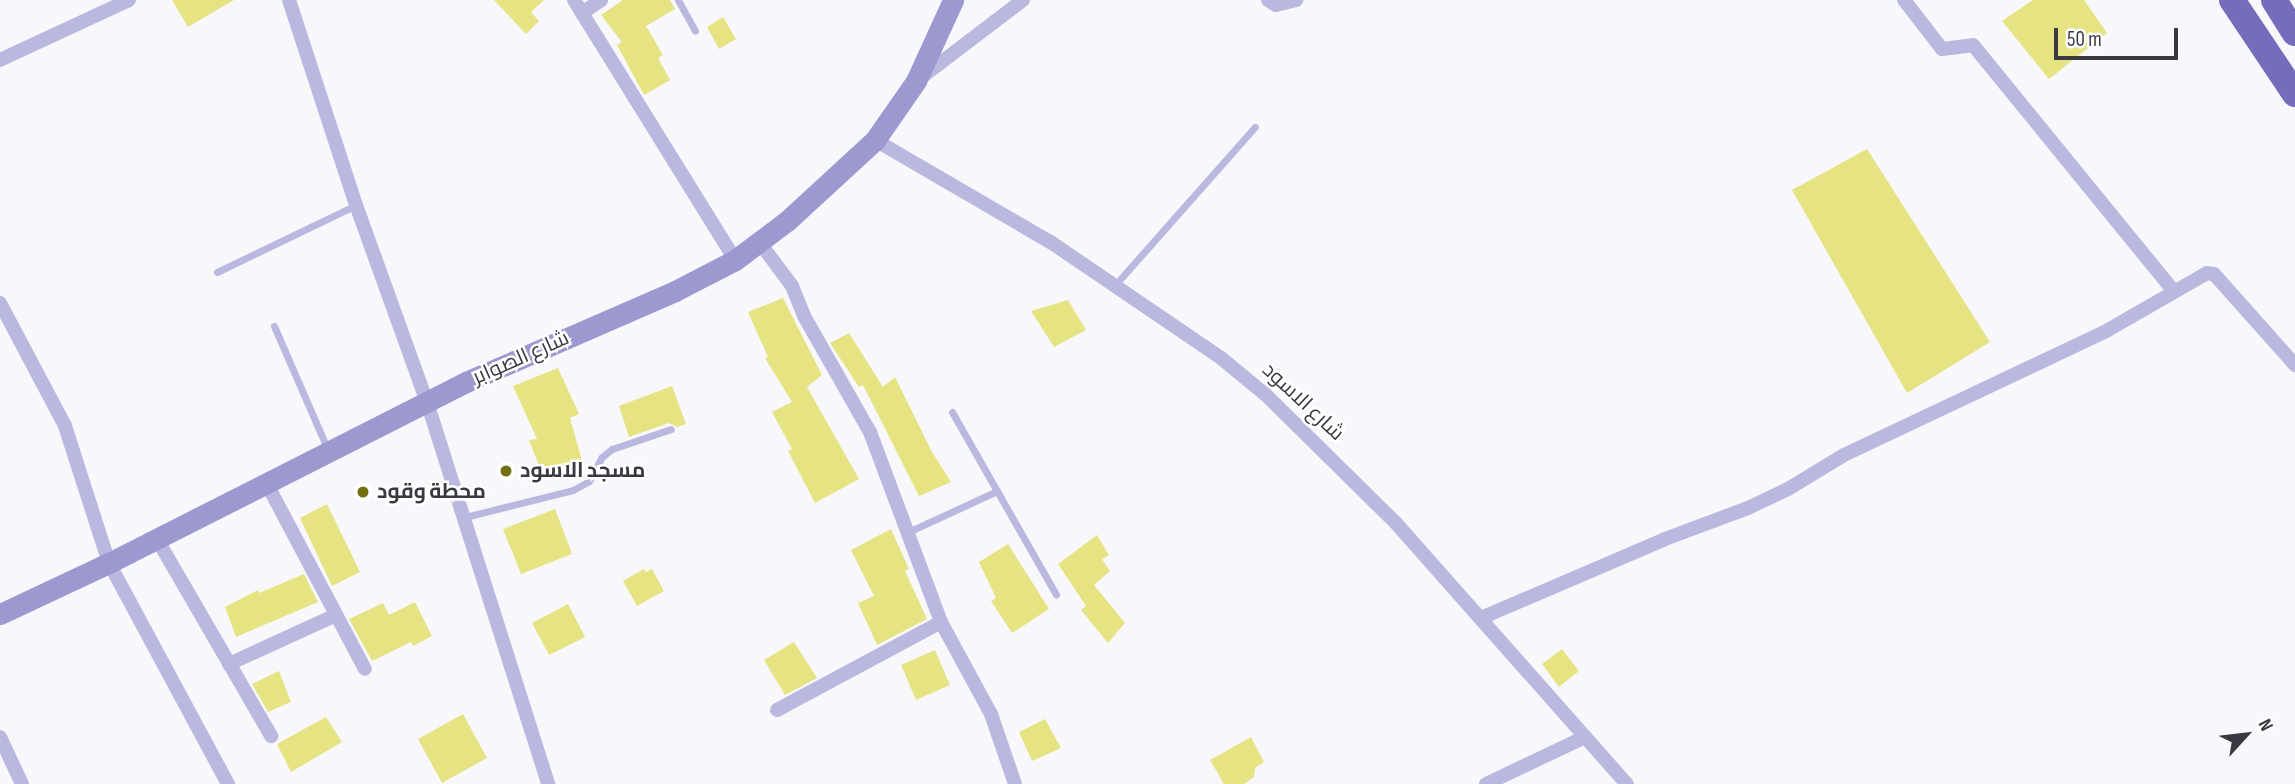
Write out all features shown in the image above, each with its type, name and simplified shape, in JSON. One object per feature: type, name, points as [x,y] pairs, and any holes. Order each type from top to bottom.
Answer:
[{"type":"highway","points":[[2232,0],[2295,93]]},
{"type":"highway","points":[[2274,0],[2295,33]]},
{"type":"street","points":[[0,60],[129,0]]},
{"type":"street","points":[[289,0],[356,205],[465,517],[548,784]]},
{"type":"street","points":[[601,0],[578,6],[735,260]]},
{"type":"street","name":"شارع الصوابر","points":[[0,614],[109,563],[427,402],[675,291],[735,260],[760,243],[875,140],[916,81],[953,0]]},
{"type":"street","points":[[916,81],[1023,0]]},
{"type":"street","points":[[1268,0],[1276,5],[1296,0]]},
{"type":"street","points":[[1904,0],[1944,50],[1973,45],[2173,290]]},
{"type":"street","name":"شارع الاسود","points":[[875,140],[1052,243],[1221,358],[1266,395],[1395,522],[1628,784]]},
{"type":"street","points":[[760,243],[792,286],[804,316],[870,432],[941,622],[990,714],[1015,784]]},
{"type":"street","points":[[1481,618],[1788,489],[1844,455],[2108,330],[2198,276],[2214,274],[2295,365]]},
{"type":"street","points":[[0,303],[65,426],[109,563],[228,784]]},
{"type":"street","points":[[267,484],[365,669]]},
{"type":"street","points":[[157,539],[271,736]]},
{"type":"street","points":[[229,664],[336,615]]},
{"type":"street","points":[[777,710],[941,622]]},
{"type":"street","points":[[0,737],[22,784]]},
{"type":"street","points":[[1486,784],[1585,737]]},
{"type":"lane","points":[[678,0],[695,31]]},
{"type":"lane","points":[[1115,285],[1255,127]]},
{"type":"lane","points":[[217,272],[356,205]]},
{"type":"lane","points":[[274,326],[329,452]]},
{"type":"lane","points":[[952,412],[1056,594]]},
{"type":"lane","points":[[465,517],[573,490],[589,481],[602,457],[612,449],[671,429]]},
{"type":"lane","points":[[908,532],[997,491]]},
{"type":"building","points":[[172,0],[234,0],[188,27]]},
{"type":"building","points":[[494,0],[544,0],[531,12],[539,21],[526,34]]},
{"type":"building","points":[[623,0],[670,0],[675,9],[646,26],[663,55],[658,58],[670,80],[644,95],[617,45],[622,42],[601,15]]},
{"type":"building","points":[[2033,0],[2084,0],[2107,33],[2049,79],[2002,21]]},
{"type":"building","points":[[723,17],[736,39],[719,49],[707,27]]},
{"type":"building","points":[[1867,149],[1990,342],[1907,393],[1792,190]]},
{"type":"building","points":[[783,298],[822,375],[807,387],[859,479],[815,503],[788,451],[792,449],[772,412],[792,402],[765,358],[768,357],[748,312]]},
{"type":"building","points":[[1068,300],[1086,330],[1054,347],[1031,311]]},
{"type":"building","points":[[849,333],[883,387],[895,377],[932,452],[951,482],[919,496],[863,385],[859,387],[830,343]]},
{"type":"building","points":[[558,368],[579,414],[570,418],[582,461],[541,471],[529,440],[537,439],[513,386]]},
{"type":"building","points":[[672,386],[686,424],[677,427],[669,423],[629,437],[619,406]]},
{"type":"building","points":[[327,504],[360,572],[332,586],[300,518]]},
{"type":"building","points":[[555,509],[572,554],[521,574],[503,529]]},
{"type":"building","points":[[891,529],[909,569],[905,571],[927,619],[877,645],[858,603],[874,596],[851,550]]},
{"type":"building","points":[[1097,535],[1109,555],[1102,559],[1110,571],[1094,585],[1125,623],[1108,643],[1081,610],[1086,606],[1058,564]]},
{"type":"building","points":[[1008,544],[1049,609],[1012,633],[991,601],[996,598],[979,562]]},
{"type":"building","points":[[644,569],[646,572],[652,569],[664,591],[637,606],[623,581]]},
{"type":"building","points":[[304,574],[318,602],[236,637],[225,607],[258,590],[259,593]]},
{"type":"building","points":[[415,602],[432,636],[413,646],[411,642],[372,661],[349,619],[383,603],[389,615]]},
{"type":"building","points":[[568,604],[585,637],[549,655],[532,623]]},
{"type":"building","points":[[794,642],[817,678],[785,695],[764,660]]},
{"type":"building","points":[[1562,649],[1579,671],[1559,687],[1542,664]]},
{"type":"building","points":[[935,650],[950,685],[916,700],[901,665]]},
{"type":"building","points":[[279,671],[291,702],[268,712],[252,684]]},
{"type":"building","points":[[463,714],[487,758],[442,783],[418,739]]},
{"type":"building","points":[[326,717],[342,742],[291,772],[277,744]]},
{"type":"building","points":[[1045,719],[1061,748],[1032,761],[1019,732]]},
{"type":"building","points":[[1251,737],[1264,762],[1255,768],[1254,777],[1244,784],[1224,784],[1210,760]]},
{"type":"place","name":"مسجد الاسود","points":[[506,471]]},
{"type":"place","name":"محطة وقود","points":[[363,492]]}]
